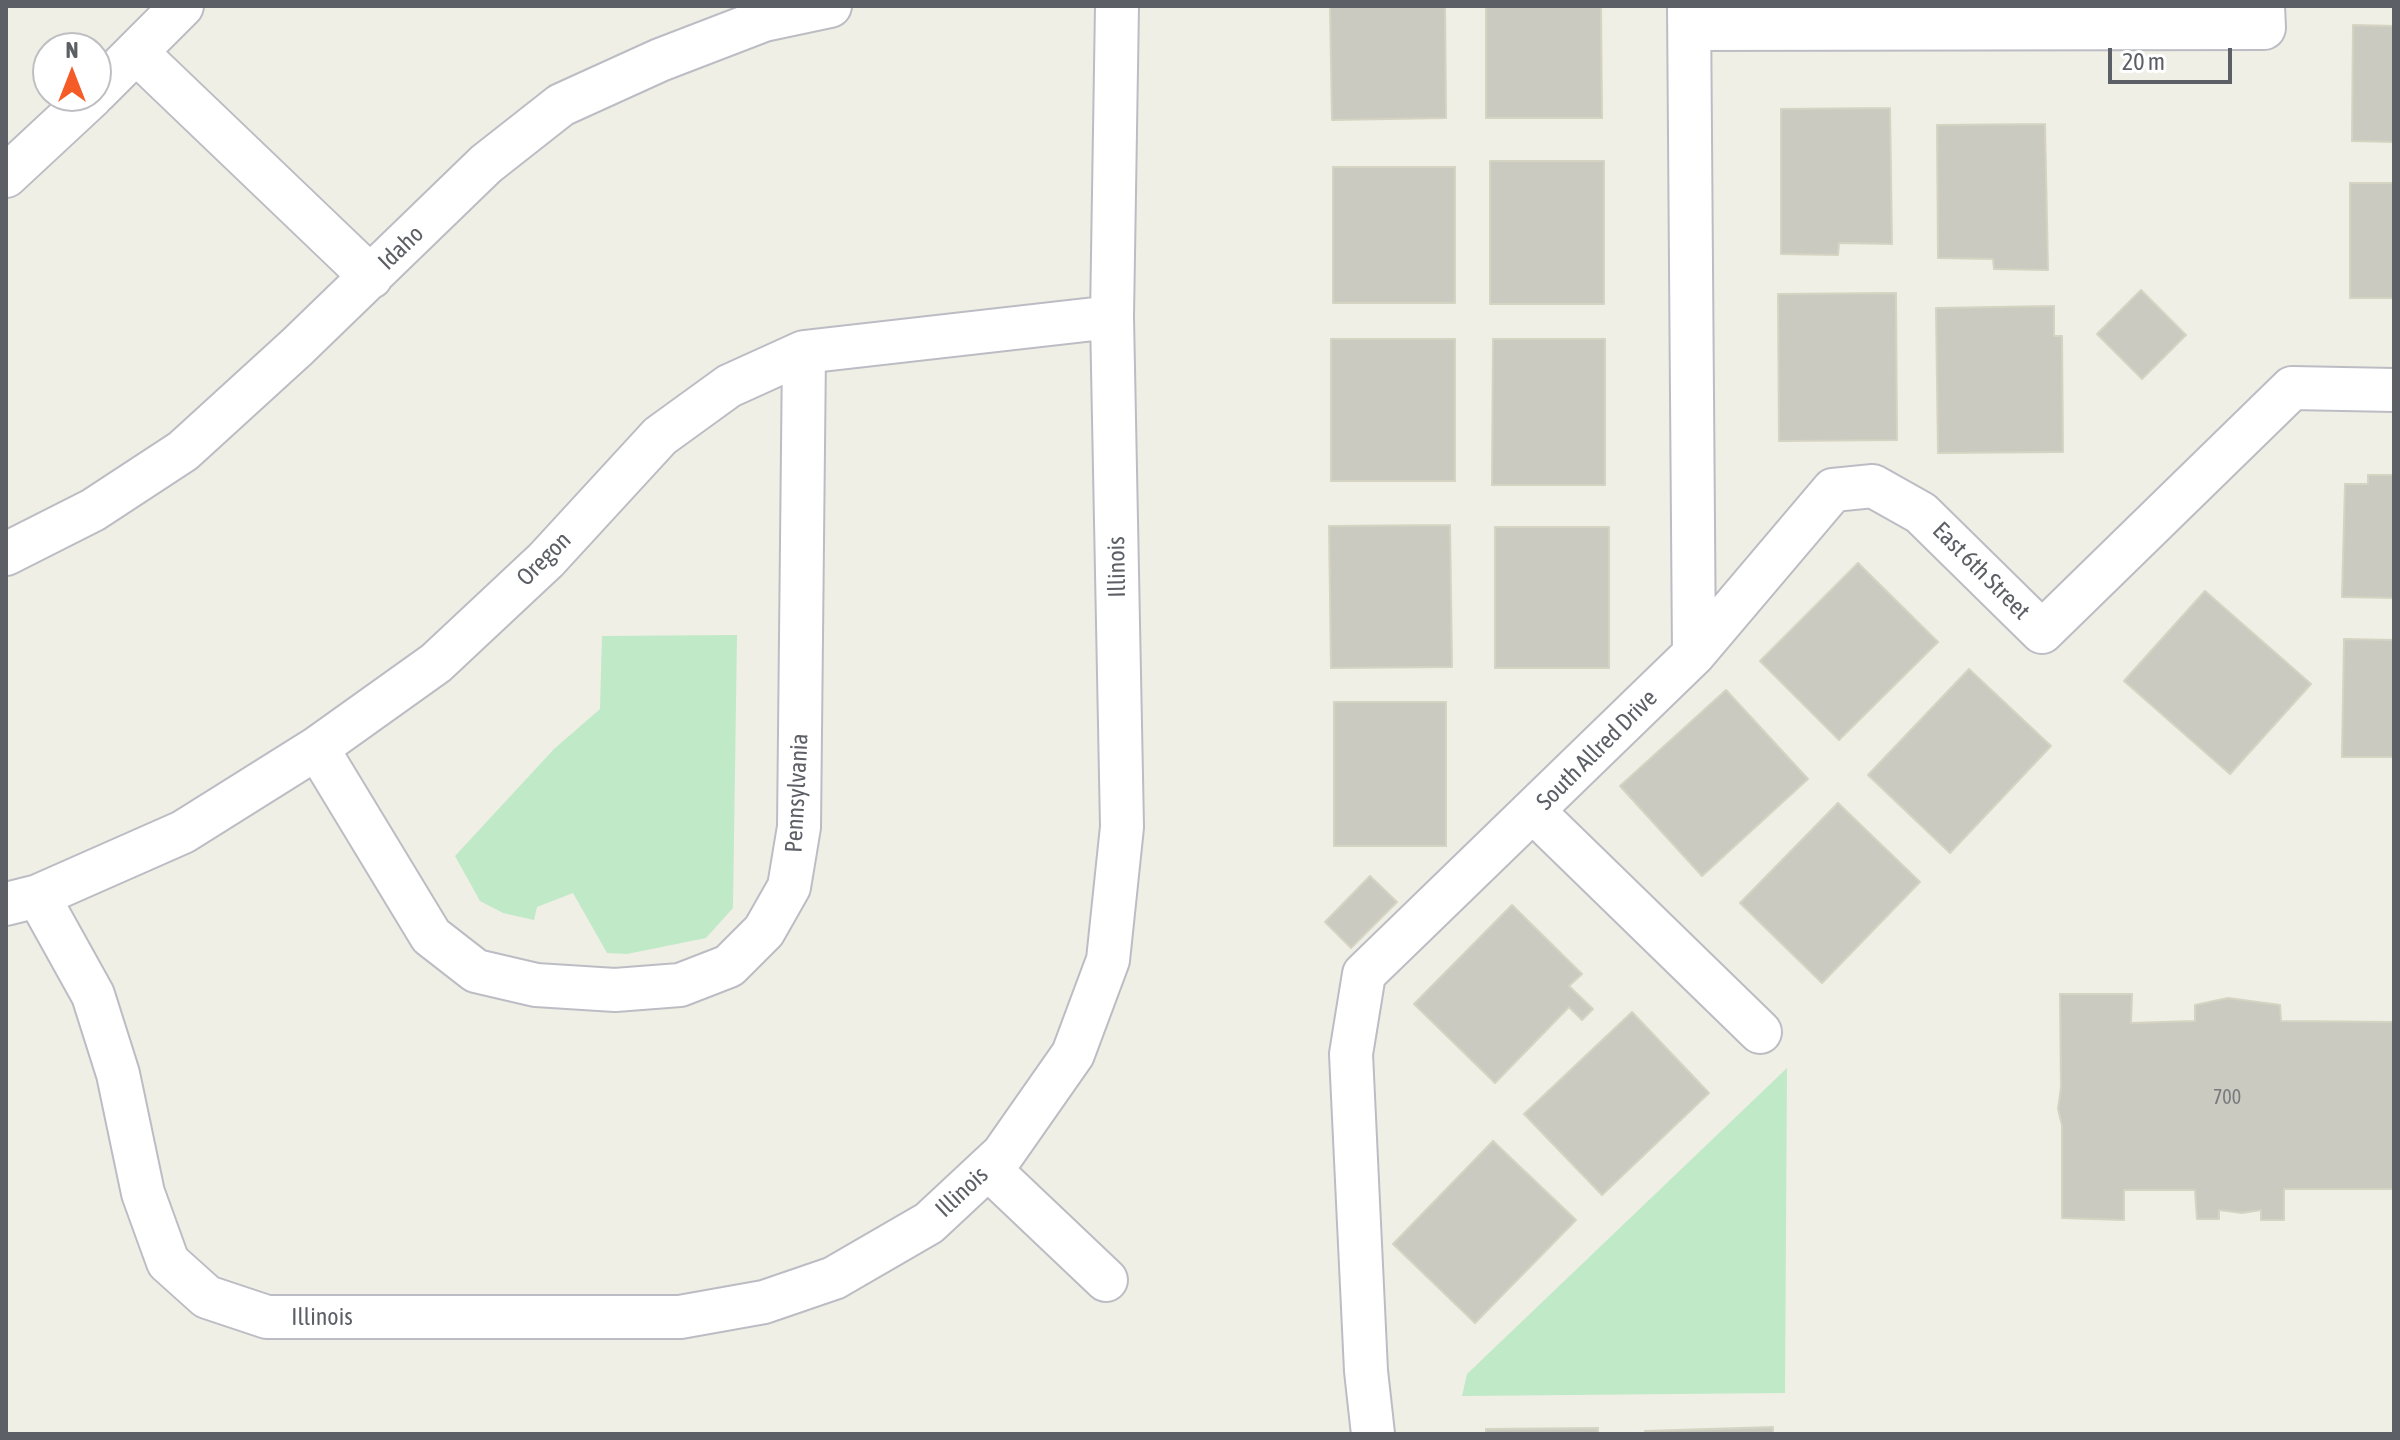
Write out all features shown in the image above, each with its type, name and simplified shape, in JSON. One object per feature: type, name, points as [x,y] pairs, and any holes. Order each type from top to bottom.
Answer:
[{"type":"street","points":[[112,76],[182,6]]},
{"type":"street","name":"Idaho","points":[[6,554],[93,510],[183,451],[371,277],[486,164],[561,105],[660,60],[764,20],[830,6]]},
{"type":"street","name":"Illinois","points":[[22,900],[93,995],[118,1074],[143,1193],[168,1262],[207,1297],[267,1317],[680,1317],[764,1302],[834,1278],[929,1223],[1003,1154],[1073,1054],[1108,960],[1122,827],[1112,317],[1117,6]]},
{"type":"street","points":[[1694,654],[1689,18],[2264,28],[2263,6]]},
{"type":"street","points":[[136,52],[371,277]]},
{"type":"street","points":[[6,176],[75,112]]},
{"type":"street","name":"Oregon","points":[[22,900],[183,832],[317,748],[436,663],[546,560],[660,436],[729,386],[804,352],[1112,317]]},
{"type":"street","name":"Pennsylvania","points":[[317,748],[431,936],[476,971],[536,985],[615,990],[680,985],[729,966],[764,931],[789,887],[799,827],[804,352]]},
{"type":"street","name":"East 6th Street","points":[[1694,654],[1833,490],[1873,486],[1921,513],[2042,632],[2292,388],[2394,390]]},
{"type":"street","name":"South Allred Drive","points":[[1373,1434],[1366,1371],[1351,1054],[1364,974],[1694,654]]},
{"type":"street","points":[[1534,812],[1760,1032]]},
{"type":"street","points":[[988,1168],[1106,1280]]},
{"type":"green space","points":[[737,635],[733,908],[706,938],[627,954],[607,953],[573,893],[537,907],[534,920],[503,913],[480,901],[455,856],[554,749],[600,709],[602,636]]},
{"type":"green space","points":[[1787,1068],[1785,1393],[1462,1396],[1467,1374]]},
{"type":"building","points":[[1330,6],[1445,6],[1446,118],[1332,120]]},
{"type":"building","points":[[1486,6],[1601,6],[1602,118],[1486,118]]},
{"type":"building","points":[[2353,25],[2394,26],[2394,142],[2352,141]]},
{"type":"building","points":[[1890,108],[1892,244],[1839,243],[1838,255],[1781,254],[1781,109]]},
{"type":"building","points":[[2045,124],[2048,270],[1994,269],[1993,259],[1938,258],[1937,125]]},
{"type":"building","points":[[1490,161],[1604,161],[1604,304],[1490,304]]},
{"type":"building","points":[[1333,167],[1455,167],[1455,303],[1333,303]]},
{"type":"building","points":[[2350,183],[2394,183],[2394,298],[2350,298]]},
{"type":"building","points":[[2141,290],[2186,335],[2142,379],[2097,334]]},
{"type":"building","points":[[1896,293],[1897,440],[1779,441],[1778,294]]},
{"type":"building","points":[[2054,306],[2054,336],[2062,336],[2063,452],[1938,453],[1936,308]]},
{"type":"building","points":[[1331,339],[1455,339],[1455,481],[1331,481]]},
{"type":"building","points":[[1493,339],[1605,339],[1605,485],[1492,485]]},
{"type":"building","points":[[2368,475],[2394,475],[2394,598],[2342,597],[2345,484],[2368,484]]},
{"type":"building","points":[[1450,525],[1452,667],[1331,668],[1329,526]]},
{"type":"building","points":[[1495,527],[1609,527],[1609,668],[1495,668]]},
{"type":"building","points":[[1858,563],[1938,642],[1839,740],[1760,661]]},
{"type":"building","points":[[2205,591],[2311,684],[2230,774],[2124,681]]},
{"type":"building","points":[[2344,639],[2394,640],[2394,757],[2342,757]]},
{"type":"building","points":[[1969,669],[2051,746],[1950,853],[1868,775]]},
{"type":"building","points":[[1726,690],[1808,779],[1702,876],[1620,786]]},
{"type":"building","points":[[1334,702],[1446,702],[1446,846],[1334,846]]},
{"type":"building","points":[[1838,803],[1920,882],[1822,983],[1740,903]]},
{"type":"building","points":[[1370,876],[1397,902],[1351,948],[1325,922]]},
{"type":"building","points":[[1512,905],[1582,974],[1569,986],[1593,1009],[1582,1020],[1569,1007],[1495,1083],[1414,1004]]},
{"type":"building","points":[[2060,994],[2132,994],[2131,1023],[2195,1021],[2195,1005],[2228,998],[2280,1005],[2281,1021],[2394,1022],[2394,1189],[2284,1189],[2284,1220],[2261,1220],[2261,1210],[2242,1213],[2219,1210],[2219,1219],[2197,1219],[2195,1190],[2124,1190],[2124,1220],[2062,1218],[2062,1125],[2058,1109],[2061,1087]]},
{"type":"building","points":[[1632,1012],[1709,1093],[1602,1195],[1524,1114]]},
{"type":"building","points":[[1493,1141],[1576,1220],[1475,1323],[1393,1244]]},
{"type":"building","points":[[1773,1427],[1773,1434],[1645,1434],[1645,1431]]},
{"type":"building","points":[[1598,1428],[1598,1434],[1486,1434],[1486,1429]]}]
